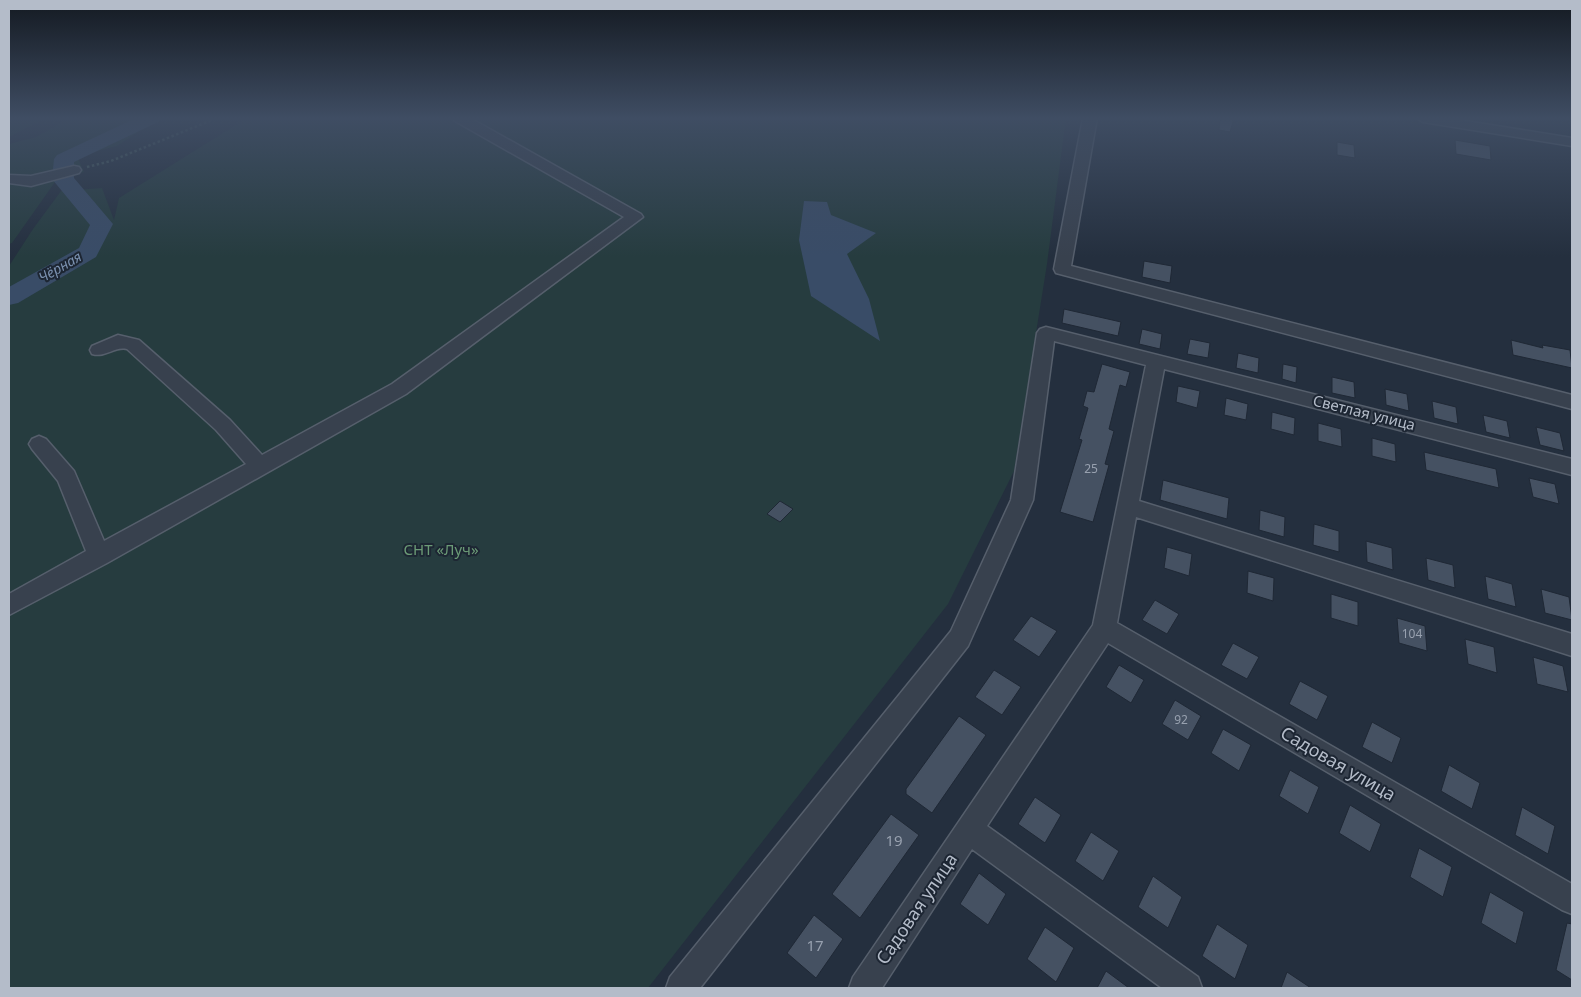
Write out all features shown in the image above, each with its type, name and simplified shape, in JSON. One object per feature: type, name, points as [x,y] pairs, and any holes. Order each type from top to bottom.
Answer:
[{"type":"street","points":[[9,605],[399,389],[635,217],[542,165]]},
{"type":"street","points":[[1081,165],[1062,268],[1572,402]]},
{"type":"street","points":[[9,179],[31,180],[47,178],[74,170]]},
{"type":"street","name":"Светлая улица","points":[[682,988],[960,638],[1022,500],[1046,333],[1572,467]]},
{"type":"street","points":[[99,350],[118,341],[133,344],[224,424],[261,467]]},
{"type":"street","name":"Садовая улица","points":[[864,988],[1104,628],[1156,360]]},
{"type":"street","points":[[39,444],[67,476],[99,556]]},
{"type":"street","points":[[1128,506],[1572,645]]},
{"type":"street","name":"Садовая улица","points":[[1104,628],[1572,900]]},
{"type":"street","points":[[969,830],[1187,988]]},
{"type":"path","points":[[74,170],[97,165]]},
{"type":"green space","points":[[9,165],[81,165],[84,172],[55,182],[12,243],[9,244]]},
{"type":"green space","name":"СНТ «Луч»","points":[[173,165],[1060,165],[1047,264],[1014,471],[948,604],[648,988],[9,988],[9,266],[61,191],[102,188],[114,220],[119,198]]},
{"type":"water","points":[[804,201],[827,202],[831,215],[876,233],[847,254],[869,299],[880,341],[811,296],[799,240]]},
{"type":"building","points":[[1144,261],[1172,266],[1170,283],[1142,277]]},
{"type":"building","points":[[1064,309],[1121,322],[1118,336],[1062,323]]},
{"type":"building","points":[[1142,329],[1162,334],[1160,349],[1139,344]]},
{"type":"building","points":[[1190,339],[1210,343],[1208,358],[1187,354]]},
{"type":"building","points":[[1511,340],[1543,348],[1542,345],[1570,350],[1572,368],[1513,355]]},
{"type":"building","points":[[1238,353],[1259,358],[1258,373],[1236,368]]},
{"type":"building","points":[[1102,364],[1130,372],[1126,387],[1120,385],[1109,429],[1114,431],[1105,464],[1109,465],[1093,522],[1060,512],[1082,440],[1079,439],[1088,408],[1083,406],[1087,391],[1094,392]]},
{"type":"building","points":[[1283,364],[1297,367],[1296,383],[1282,379]]},
{"type":"building","points":[[1332,377],[1354,382],[1355,398],[1332,393]]},
{"type":"building","points":[[1178,386],[1200,391],[1197,408],[1176,402]]},
{"type":"building","points":[[1385,389],[1407,394],[1409,411],[1386,405]]},
{"type":"building","points":[[1226,398],[1248,404],[1246,420],[1224,415]]},
{"type":"building","points":[[1432,401],[1456,407],[1458,424],[1434,418]]},
{"type":"building","points":[[1272,412],[1295,418],[1294,435],[1271,429]]},
{"type":"building","points":[[1483,415],[1507,421],[1510,438],[1486,432]]},
{"type":"building","points":[[1318,423],[1341,429],[1342,447],[1318,441]]},
{"type":"building","points":[[1536,427],[1560,433],[1564,451],[1540,445]]},
{"type":"building","points":[[1372,438],[1395,444],[1396,462],[1372,456]]},
{"type":"building","points":[[1424,452],[1496,469],[1499,488],[1426,470]]},
{"type":"building","points":[[1529,478],[1555,484],[1559,504],[1533,497]]},
{"type":"building","points":[[1163,480],[1229,498],[1227,519],[1160,500]]},
{"type":"building","points":[[780,501],[793,509],[780,522],[767,514]]},
{"type":"building","points":[[1260,510],[1285,517],[1284,537],[1259,530]]},
{"type":"building","points":[[1314,524],[1339,531],[1339,552],[1313,545]]},
{"type":"building","points":[[1366,541],[1392,548],[1393,570],[1367,562]]},
{"type":"building","points":[[1167,547],[1192,554],[1189,576],[1164,568]]},
{"type":"building","points":[[1426,558],[1453,565],[1455,588],[1428,580]]},
{"type":"building","points":[[1248,571],[1274,578],[1273,601],[1247,593]]},
{"type":"building","points":[[1485,576],[1512,584],[1516,607],[1488,599]]},
{"type":"building","points":[[1541,589],[1569,597],[1572,620],[1545,613]]},
{"type":"building","points":[[1331,594],[1358,602],[1358,626],[1331,618]]},
{"type":"building","points":[[1155,600],[1179,614],[1167,634],[1142,620]]},
{"type":"building","points":[[1031,616],[1057,631],[1039,657],[1013,640]]},
{"type":"building","points":[[1397,618],[1425,626],[1427,651],[1399,643]]},
{"type":"building","points":[[1465,639],[1494,647],[1497,673],[1468,664]]},
{"type":"building","points":[[1233,643],[1259,657],[1247,679],[1221,665]]},
{"type":"building","points":[[1533,657],[1563,666],[1568,692],[1537,684]]},
{"type":"building","points":[[1119,665],[1144,680],[1131,703],[1106,687]]},
{"type":"building","points":[[994,670],[1021,687],[1002,715],[975,697]]},
{"type":"building","points":[[1300,681],[1328,696],[1317,720],[1289,704]]},
{"type":"building","points":[[1175,700],[1201,716],[1188,740],[1162,724]]},
{"type":"building","points":[[959,716],[986,735],[932,813],[906,794],[906,789]]},
{"type":"building","points":[[1372,722],[1401,738],[1392,763],[1362,747]]},
{"type":"building","points":[[1223,729],[1251,745],[1239,771],[1211,753]]},
{"type":"building","points":[[1449,765],[1480,783],[1472,809],[1441,791]]},
{"type":"building","points":[[1290,770],[1319,787],[1308,814],[1279,796]]},
{"type":"building","points":[[1035,797],[1061,815],[1045,843],[1018,824]]},
{"type":"building","points":[[1350,805],[1381,824],[1370,852],[1339,833]]},
{"type":"building","points":[[1522,807],[1555,826],[1548,854],[1515,835]]},
{"type":"building","points":[[891,814],[919,835],[860,918],[832,894]]},
{"type":"building","points":[[1091,832],[1119,851],[1103,881],[1075,861]]},
{"type":"building","points":[[1419,848],[1452,867],[1443,897],[1410,877]]},
{"type":"building","points":[[979,873],[1006,894],[988,925],[960,904]]},
{"type":"building","points":[[1153,876],[1182,897],[1168,928],[1138,907]]},
{"type":"building","points":[[1490,892],[1524,912],[1516,944],[1481,923]]},
{"type":"building","points":[[814,915],[843,939],[816,978],[787,953]]},
{"type":"building","points":[[1567,923],[1572,924],[1572,980],[1556,970]]},
{"type":"building","points":[[1217,924],[1248,945],[1235,979],[1202,956]]},
{"type":"building","points":[[1045,927],[1074,948],[1056,982],[1027,959]]},
{"type":"building","points":[[1106,971],[1129,988],[1097,988]]},
{"type":"building","points":[[1287,972],[1311,988],[1281,988]]},
{"type":"waterway","name":"Чёрная","points":[[9,297],[88,252],[102,224],[63,179],[64,165]]}]
